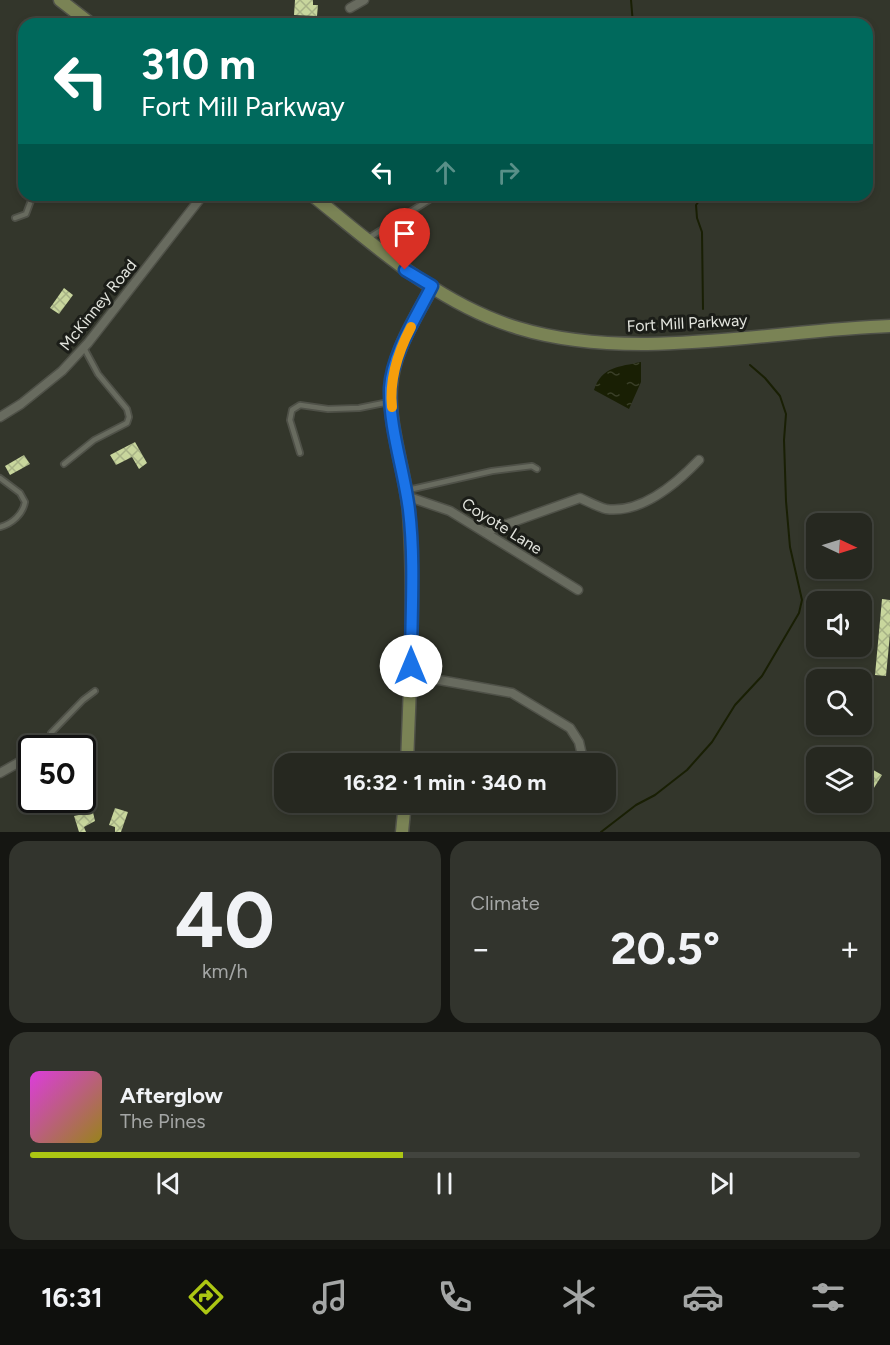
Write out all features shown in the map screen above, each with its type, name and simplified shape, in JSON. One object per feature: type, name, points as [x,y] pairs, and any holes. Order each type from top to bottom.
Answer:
[{"type":"main road","points":[[60,0],[81,18]]},
{"type":"main road","name":"Fort Mill Parkway","points":[[320,201],[405,270],[460,303],[517,327],[577,339],[668,344],[890,326]]},
{"type":"main road","points":[[407,753],[411,675],[411,555],[406,494],[390,387],[394,367],[406,336],[432,286]]},
{"type":"main road","points":[[402,832],[404,813]]},
{"type":"street","points":[[350,8],[364,0]]},
{"type":"street","name":"McKinney Road","points":[[0,416],[21,404],[62,371],[84,348],[198,201]]},
{"type":"street","points":[[485,532],[580,498],[604,509],[632,507],[648,500],[668,486],[699,460]]},
{"type":"street","name":"Coyote Lane","points":[[406,494],[450,511],[578,590]]},
{"type":"street","points":[[411,675],[512,693],[570,728],[579,742],[582,753]]},
{"type":"street","points":[[0,773],[18,763]]},
{"type":"lane","points":[[15,218],[26,214],[31,201]]},
{"type":"lane","points":[[367,239],[427,201]]},
{"type":"lane","points":[[64,464],[94,440],[127,423],[129,417],[127,409],[98,374],[84,348]]},
{"type":"lane","points":[[300,453],[290,420],[292,410],[300,405],[328,409],[359,408],[391,401]]},
{"type":"lane","points":[[406,494],[492,471],[532,466],[537,469]]},
{"type":"lane","points":[[0,478],[20,493],[25,502],[23,511],[8,525],[0,527]]},
{"type":"lane","points":[[50,735],[83,700],[95,691]]},
{"type":"water","points":[[641,362],[641,382],[629,409],[594,390],[602,376],[612,369]]},
{"type":"building","points":[[295,0],[313,0],[313,5],[318,5],[317,16],[294,15]]},
{"type":"building","points":[[64,288],[73,295],[59,314],[50,308]]},
{"type":"building","points":[[135,442],[147,463],[139,469],[132,457],[116,465],[110,455]]},
{"type":"building","points":[[24,455],[30,464],[10,475],[5,466]]},
{"type":"building","points":[[882,599],[890,600],[886,676],[875,675]]},
{"type":"building","points":[[872,769],[882,775],[872,791]]},
{"type":"building","points":[[115,808],[128,812],[121,832],[115,832],[115,827],[109,825]]},
{"type":"building","points":[[93,813],[95,821],[84,827],[86,832],[79,832],[74,816]]},
{"type":"waterway","points":[[631,0],[632,18]]},
{"type":"waterway","points":[[699,201],[696,205],[697,218],[702,232],[703,309]]},
{"type":"waterway","points":[[601,832],[687,770],[712,742],[735,705],[762,676],[799,613],[802,600],[790,547],[786,501],[784,440],[786,414],[780,396],[750,365]]},
{"type":"slow traffic","points":[[392,407],[390,387],[394,367],[411,327]]},
{"type":"route","points":[[405,270],[432,286],[406,336],[394,367],[390,387],[395,432],[409,510],[411,666]]}]
